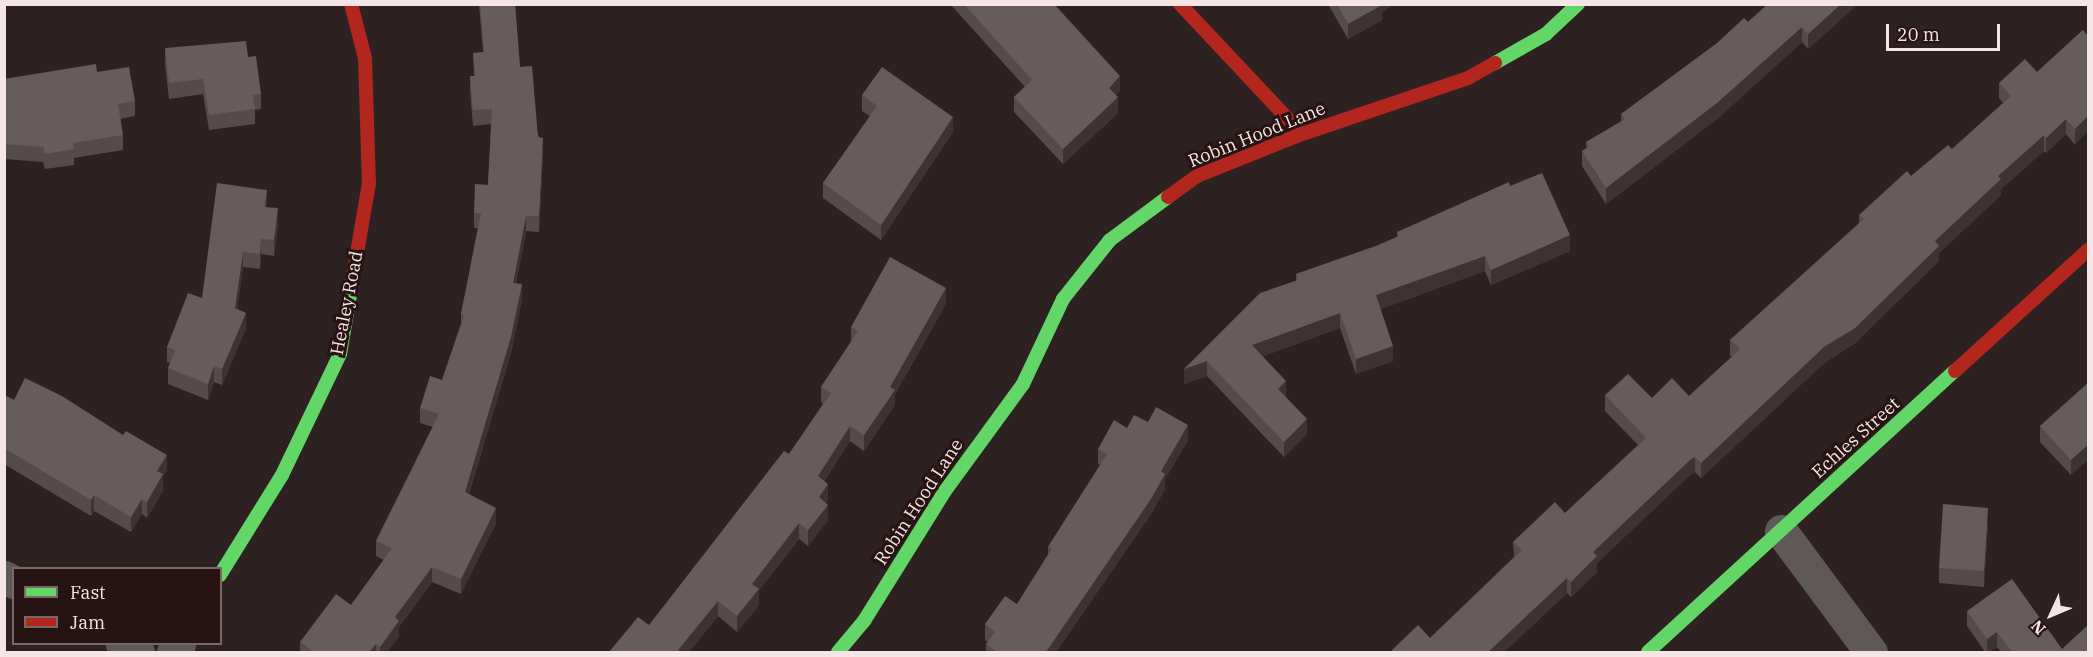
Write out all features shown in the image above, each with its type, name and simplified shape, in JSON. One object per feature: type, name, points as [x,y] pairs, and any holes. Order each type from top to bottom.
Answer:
[{"type":"street","name":"Healey Road","points":[[222,572],[282,475],[340,354],[369,183],[365,58],[351,4]]},
{"type":"street","points":[[1180,4],[1302,134]]},
{"type":"street","name":"Robin Hood Lane","points":[[837,652],[864,621],[945,491],[1023,384],[1064,299],[1110,240],[1197,176],[1302,134],[1468,78],[1546,34],[1578,4]]},
{"type":"street","name":"Echles Street","points":[[1648,652],[2088,249]]},
{"type":"street","points":[[1781,531],[1871,652]]},
{"type":"street","points":[[124,645],[138,652]]},
{"type":"building","points":[[480,4],[515,4],[520,67],[532,66],[538,137],[543,138],[539,216],[526,216],[513,283],[522,284],[511,337],[465,492],[496,508],[461,579],[432,567],[395,617],[399,621],[380,647],[376,644],[369,652],[314,652],[300,642],[336,594],[351,605],[392,548],[376,541],[439,414],[420,408],[430,376],[442,380],[464,315],[461,314],[481,213],[474,213],[475,184],[488,185],[492,109],[473,110],[470,76],[475,76],[473,53],[484,52]]},
{"type":"building","points":[[964,4],[1054,4],[1120,76],[1109,88],[1118,97],[1063,149],[1014,97],[1032,80]]},
{"type":"building","points":[[1337,4],[1381,4],[1382,5],[1348,24]]},
{"type":"building","points":[[1768,4],[1841,4],[1808,34],[1802,27],[1717,103],[1606,188],[1582,151],[1589,147],[1586,142],[1625,119],[1621,114],[1717,43],[1744,18],[1748,22]]},
{"type":"building","points":[[2083,30],[2088,36],[2088,116],[2075,129],[2066,119],[2046,138],[2044,135],[1998,176],[2001,179],[1935,241],[1939,246],[1855,328],[1824,347],[1701,463],[1695,457],[1691,459],[1593,552],[1597,556],[1571,582],[1567,578],[1488,652],[1394,652],[1392,650],[1418,625],[1430,638],[1522,550],[1513,542],[1555,502],[1565,513],[1646,438],[1605,395],[1628,374],[1652,398],[1672,378],[1689,396],[1740,349],[1730,340],[1864,219],[1859,215],[1907,171],[1911,176],[1948,145],[1952,149],[2011,96],[1999,83],[2025,59],[2037,72]]},
{"type":"building","points":[[246,41],[248,57],[256,56],[261,94],[253,95],[255,109],[209,115],[203,79],[169,83],[165,48]]},
{"type":"building","points":[[96,64],[97,72],[129,67],[135,101],[118,104],[123,135],[73,143],[74,149],[45,154],[43,147],[4,144],[4,79]]},
{"type":"building","points":[[882,67],[953,117],[881,225],[823,183],[877,106],[862,95]]},
{"type":"building","points":[[1542,173],[1570,235],[1491,270],[1485,256],[1376,295],[1393,346],[1356,359],[1340,313],[1252,345],[1286,381],[1278,389],[1307,419],[1284,442],[1207,361],[1184,369],[1260,293],[1298,280],[1296,274],[1399,236],[1397,232],[1509,182],[1510,186]]},
{"type":"building","points":[[217,183],[267,190],[265,207],[278,208],[274,240],[261,239],[260,254],[243,252],[235,308],[246,313],[222,369],[214,366],[208,384],[168,368],[175,350],[167,347],[188,293],[202,298]]},
{"type":"building","points":[[890,257],[946,288],[890,387],[895,390],[864,435],[850,426],[818,476],[828,484],[819,497],[828,505],[808,530],[799,523],[752,584],[759,589],[737,616],[718,601],[678,650],[682,652],[609,652],[638,617],[649,625],[784,451],[789,454],[831,393],[821,387],[858,331],[851,327]]},
{"type":"building","points":[[25,378],[62,396],[123,435],[126,431],[167,455],[157,471],[163,474],[147,502],[142,499],[131,517],[94,495],[91,500],[4,448],[4,395],[14,400]]},
{"type":"building","points":[[2088,383],[2088,445],[2071,460],[2040,426]]},
{"type":"building","points":[[1156,407],[1188,425],[1161,471],[1165,474],[1151,499],[1046,652],[997,652],[986,644],[995,632],[985,624],[1005,596],[1017,604],[1052,549],[1048,547],[1107,454],[1098,449],[1114,420],[1127,428],[1134,415],[1148,422]]},
{"type":"building","points":[[1943,504],[1988,508],[1984,571],[1939,568]]},
{"type":"building","points":[[2012,579],[2062,649],[2088,625],[2088,652],[2012,652],[1997,632],[1987,639],[1967,611]]},
{"type":"traffic: fast","points":[[1495,63],[1546,34],[1578,4]]},
{"type":"traffic: fast","points":[[838,652],[864,621],[945,491],[1023,384],[1063,299],[1110,240],[1168,197]]},
{"type":"traffic: fast","points":[[222,572],[282,475],[340,354],[353,277]]},
{"type":"traffic: fast","points":[[1648,652],[1955,371]]},
{"type":"traffic: jam","points":[[351,4],[365,58],[369,183],[353,277]]},
{"type":"traffic: jam","points":[[1180,4],[1302,134]]},
{"type":"traffic: jam","points":[[1168,197],[1197,176],[1302,134],[1468,78],[1495,63]]},
{"type":"traffic: jam","points":[[1955,371],[2088,250]]}]
